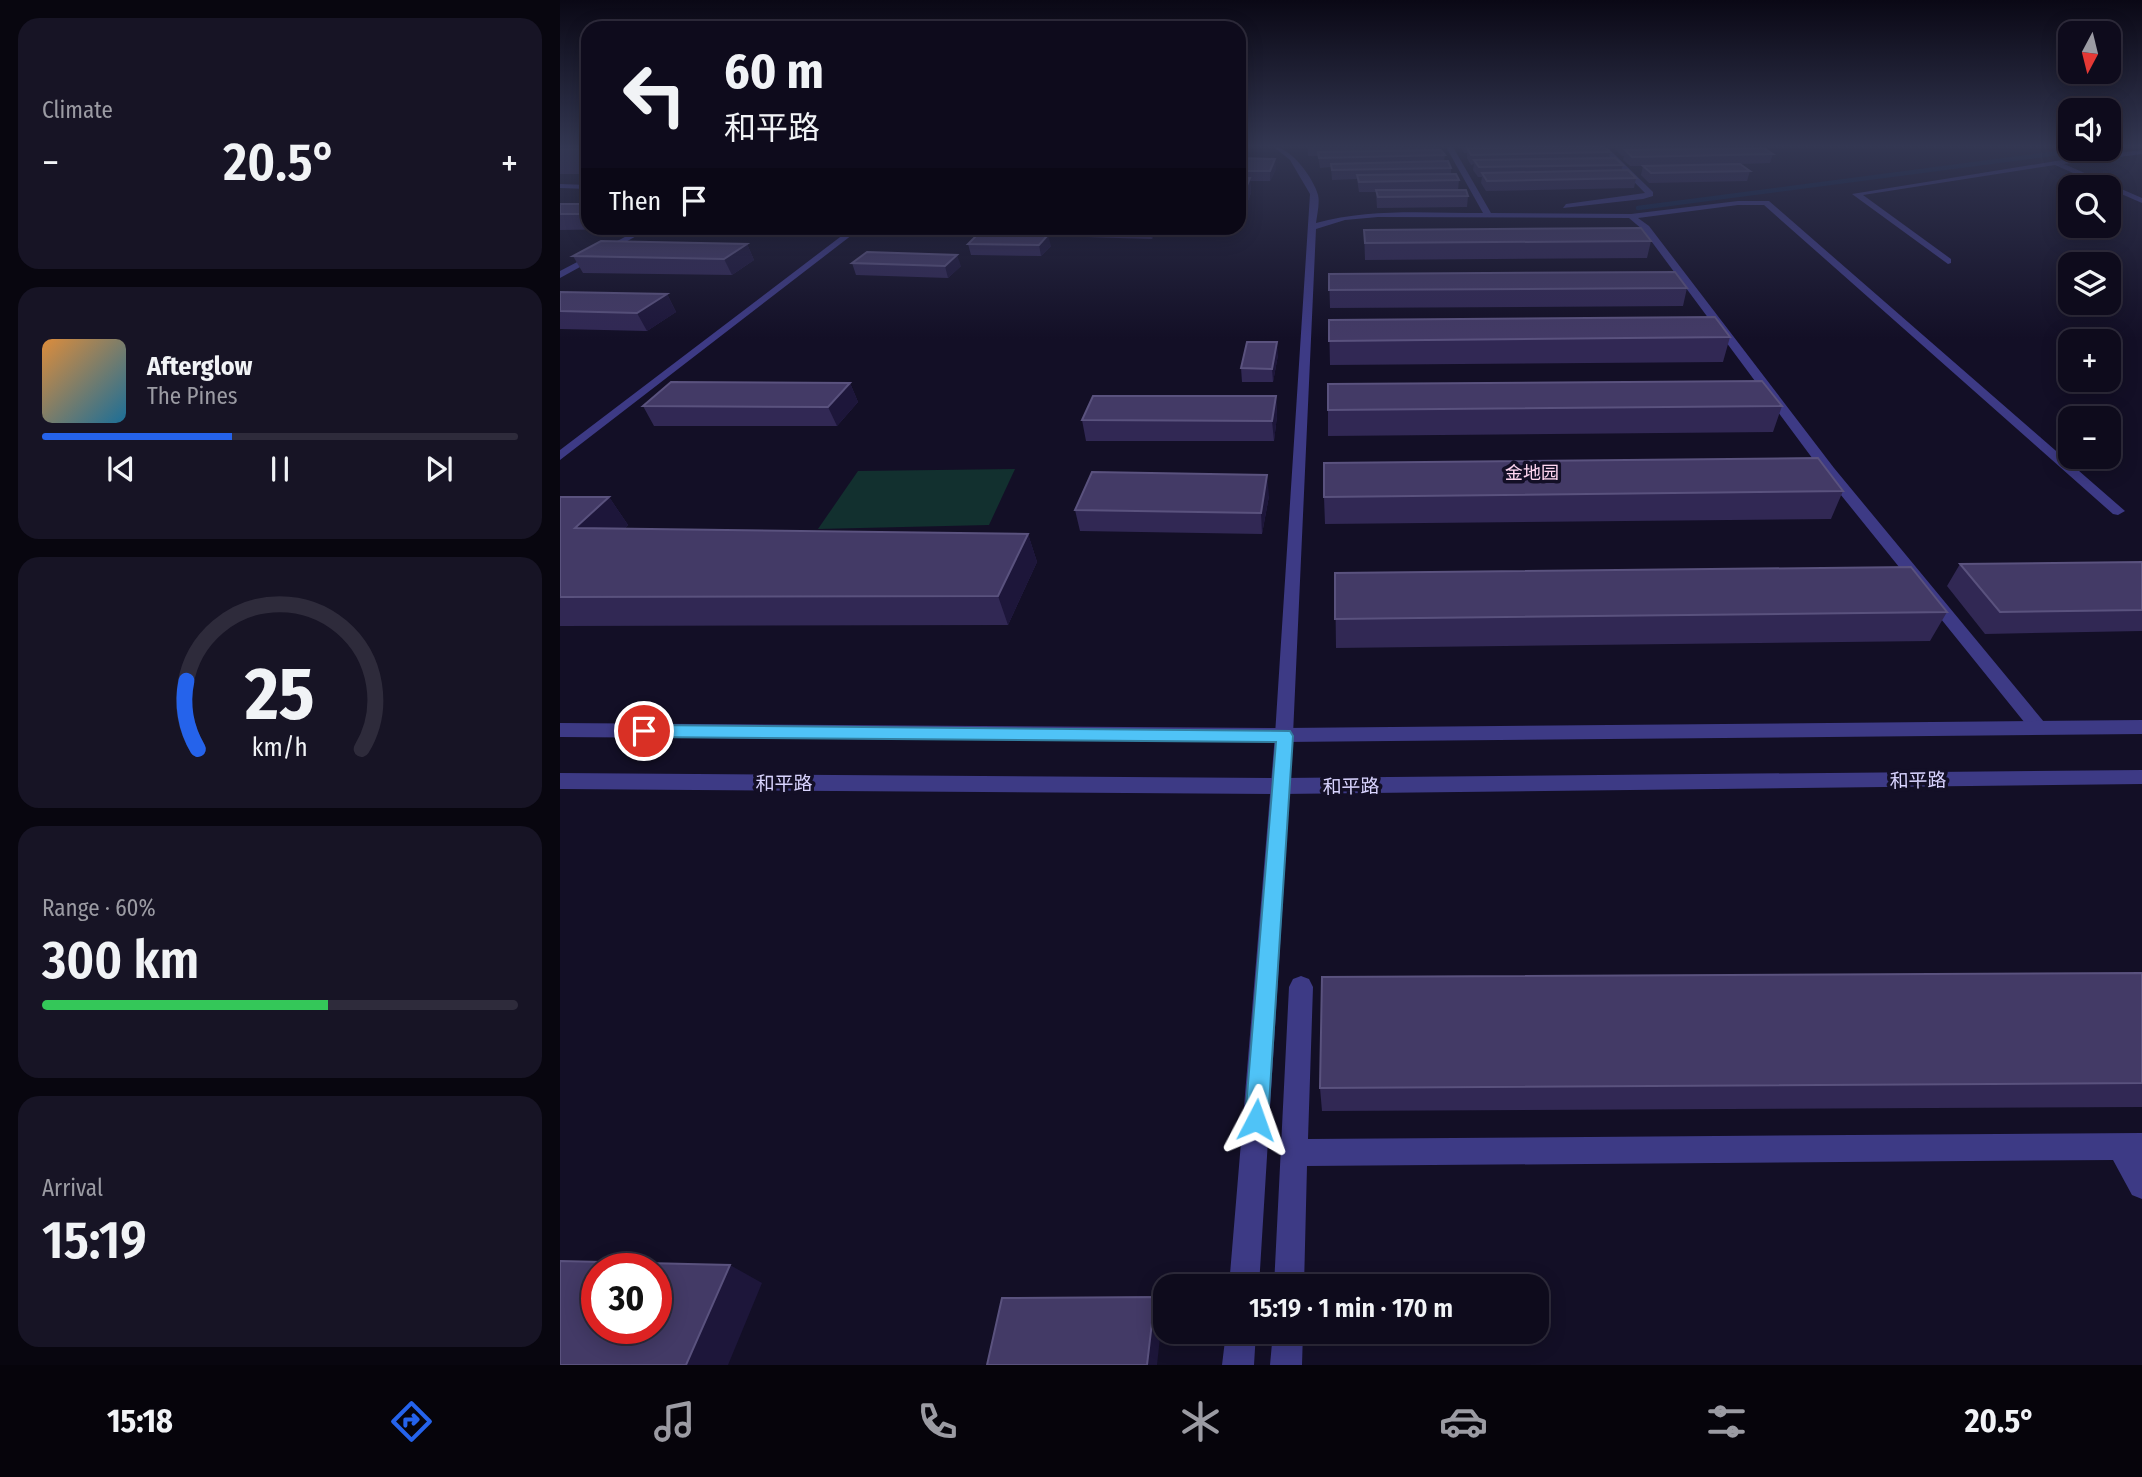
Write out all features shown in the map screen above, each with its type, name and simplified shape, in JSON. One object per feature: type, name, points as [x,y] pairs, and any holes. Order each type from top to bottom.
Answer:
[{"type":"street","points":[[1245,1274],[1281,786],[1313,211]]},
{"type":"street","points":[[1486,211],[1488,215]]},
{"type":"street","points":[[1514,216],[1529,211]]},
{"type":"street","points":[[1313,227],[1344,218],[1378,215],[1631,216],[1675,211]]},
{"type":"street","points":[[1775,211],[2118,511]]},
{"type":"street","points":[[1879,211],[1948,261]]},
{"type":"street","points":[[1631,216],[1646,228],[1829,471],[2040,728]]},
{"type":"street","points":[[560,275],[635,235]]},
{"type":"street","points":[[560,456],[848,235]]},
{"type":"street","points":[[560,730],[1284,736],[2142,727]]},
{"type":"street","name":"和平路","points":[[560,781],[1281,786],[2142,777]]},
{"type":"street","points":[[1289,1274],[1301,987]]},
{"type":"street","points":[[1294,1153],[2131,1146],[2142,1185]]},
{"type":"street","points":[[1238,1365],[1240,1344]]},
{"type":"street","points":[[1286,1365],[1287,1344]]},
{"type":"green space","points":[[1015,469],[989,525],[818,529],[858,471]]},
{"type":"building","points":[[560,211],[581,211],[581,214],[560,214]]},
{"type":"building","points":[[1641,228],[1651,241],[1365,243],[1364,230]]},
{"type":"building","points":[[977,235],[1048,235],[1039,245],[968,244]]},
{"type":"building","points":[[601,241],[747,244],[724,259],[573,256]]},
{"type":"building","points":[[867,252],[957,255],[945,266],[852,263]]},
{"type":"building","points":[[1675,272],[1687,288],[1329,290],[1329,274]]},
{"type":"building","points":[[560,292],[667,294],[637,313],[560,311]]},
{"type":"building","points":[[1715,317],[1730,337],[1329,341],[1329,320]]},
{"type":"building","points":[[1247,342],[1277,342],[1272,369],[1241,368]]},
{"type":"building","points":[[1762,381],[1782,406],[1328,410],[1328,384]]},
{"type":"building","points":[[671,382],[850,383],[828,407],[643,406]]},
{"type":"building","points":[[1093,396],[1276,396],[1272,421],[1082,420]]},
{"type":"building","points":[[1818,458],[1843,491],[1324,497],[1324,463]]},
{"type":"building","points":[[1092,472],[1267,475],[1261,513],[1075,510]]},
{"type":"building","points":[[560,497],[609,497],[575,528],[1028,534],[998,596],[560,597]]},
{"type":"building","points":[[2142,562],[2142,610],[2000,612],[1960,564]]},
{"type":"building","points":[[1911,567],[1947,612],[1335,619],[1335,573]]},
{"type":"building","points":[[2142,973],[2142,1083],[1320,1088],[1322,977]]},
{"type":"building","points":[[560,1261],[581,1261],[581,1344],[672,1344],[672,1264],[730,1265],[686,1365],[560,1365]]},
{"type":"building","points":[[1153,1297],[1147,1365],[987,1365],[1002,1298]]},
{"type":"district","name":"金地园","points":[[1532,473]]},
{"type":"route","points":[[644,731],[1284,736],[1256,1120]]}]
